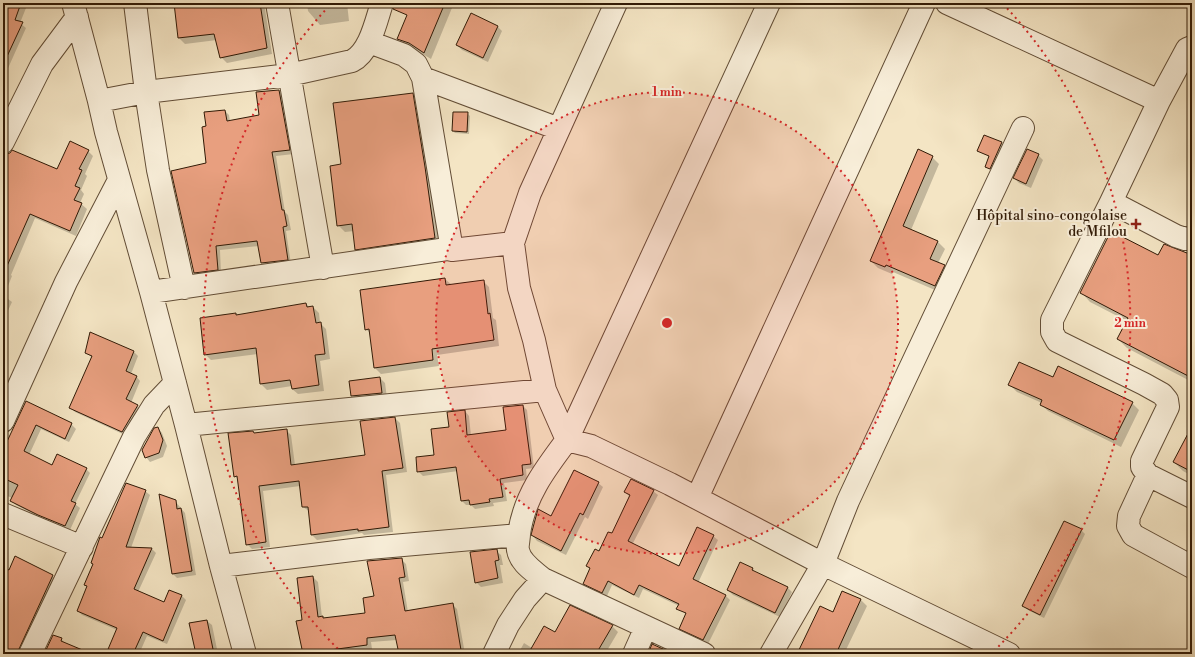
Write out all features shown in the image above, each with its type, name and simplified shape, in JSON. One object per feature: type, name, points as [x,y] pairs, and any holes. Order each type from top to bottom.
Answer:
[{"type":"street","points":[[135,3],[146,92],[158,170],[184,288]]},
{"type":"street","points":[[276,3],[322,268]]},
{"type":"street","points":[[99,101],[146,92],[289,75],[352,61],[359,58],[369,42],[382,3]]},
{"type":"street","points":[[567,440],[545,390],[534,340],[519,288],[512,243],[530,193],[614,3]]},
{"type":"street","points":[[704,654],[543,580],[525,564],[518,550],[519,535],[522,519],[539,478],[567,440],[769,3]]},
{"type":"street","points":[[697,498],[924,3]]},
{"type":"street","points":[[947,3],[1159,101]]},
{"type":"street","points":[[75,10],[119,180],[151,292],[245,654]]},
{"type":"street","points":[[3,142],[42,64],[75,10]]},
{"type":"street","points":[[369,42],[404,55],[416,64],[423,78],[452,250]]},
{"type":"street","points":[[1192,46],[1187,49],[1159,101],[1111,202],[1052,320],[1052,332],[1057,341],[1144,384],[1162,394],[1167,400],[1168,406],[1142,460],[1142,467],[1148,475],[1192,497]]},
{"type":"street","points":[[423,78],[559,129]]},
{"type":"street","points":[[771,654],[823,564],[848,501],[1023,128]]},
{"type":"street","points":[[3,421],[66,282],[119,180]]},
{"type":"street","points":[[1111,202],[1176,236],[1185,239],[1192,238]]},
{"type":"street","points":[[151,292],[447,249],[452,250],[512,243]]},
{"type":"street","points":[[30,654],[138,430],[154,405],[175,383]]},
{"type":"street","points":[[186,426],[545,390]]},
{"type":"street","points":[[567,440],[591,446],[697,498],[823,564],[1009,654]]},
{"type":"street","points":[[1148,475],[1129,516],[1128,526],[1133,535],[1192,567]]},
{"type":"street","points":[[3,514],[82,547]]},
{"type":"street","points":[[221,566],[369,548],[519,535]]},
{"type":"street","points":[[493,654],[525,599],[543,580]]},
{"type":"street","points":[[634,654],[646,627]]},
{"type":"building","points":[[3,3],[21,3],[15,20],[23,22],[3,65]]},
{"type":"building","points":[[174,3],[193,3],[193,7],[220,3],[260,3],[267,48],[220,58],[214,34],[178,38]]},
{"type":"building","points":[[394,3],[445,3],[424,53],[409,43],[397,39],[407,15],[393,9]]},
{"type":"building","points":[[471,13],[498,26],[483,58],[456,45]]},
{"type":"building","points":[[279,90],[290,150],[272,152],[282,210],[284,210],[287,226],[283,227],[288,260],[261,263],[257,241],[216,246],[218,270],[194,273],[171,171],[206,163],[202,127],[206,126],[204,112],[225,110],[227,121],[259,115],[256,92]]},
{"type":"building","points":[[413,93],[435,238],[355,250],[352,224],[337,226],[330,166],[341,164],[333,103]]},
{"type":"building","points":[[453,112],[468,112],[467,132],[452,131]]},
{"type":"building","points":[[984,135],[1002,142],[990,169],[985,167],[989,156],[977,151]]},
{"type":"building","points":[[70,141],[89,150],[79,169],[82,170],[75,186],[80,188],[74,200],[82,203],[70,231],[30,214],[3,275],[4,154],[10,153],[12,150],[57,169]]},
{"type":"building","points":[[918,149],[933,156],[903,226],[938,241],[930,259],[945,265],[935,286],[886,265],[885,267],[870,261]]},
{"type":"building","points":[[1027,149],[1039,154],[1026,184],[1013,178]]},
{"type":"building","points":[[1111,231],[1158,255],[1164,244],[1192,255],[1192,378],[1117,339],[1128,318],[1080,293]]},
{"type":"building","points":[[445,278],[446,285],[484,280],[488,314],[490,313],[494,340],[432,349],[433,360],[374,368],[369,329],[365,330],[360,290]]},
{"type":"building","points":[[306,303],[307,307],[313,306],[316,323],[321,322],[325,354],[315,355],[319,385],[292,389],[290,380],[260,384],[256,348],[204,355],[200,318],[236,313],[236,315]]},
{"type":"building","points":[[90,332],[134,351],[126,371],[137,376],[126,399],[138,405],[122,432],[69,408],[92,356],[85,353]]},
{"type":"building","points":[[1019,362],[1053,377],[1058,366],[1133,402],[1114,440],[1040,405],[1042,400],[1008,385]]},
{"type":"building","points":[[380,377],[382,393],[351,396],[349,381]]},
{"type":"building","points":[[26,401],[72,423],[65,439],[36,425],[24,451],[52,465],[57,454],[87,468],[71,501],[76,503],[65,526],[10,501],[18,485],[3,478],[3,450]]},
{"type":"building","points":[[523,405],[531,464],[522,465],[523,475],[500,479],[503,497],[489,499],[490,502],[470,505],[469,500],[461,501],[456,467],[417,472],[416,457],[434,455],[431,429],[449,427],[447,412],[465,410],[467,435],[506,430],[503,407]]},
{"type":"building","points":[[395,417],[403,468],[382,471],[389,527],[311,535],[308,507],[302,507],[299,481],[259,486],[266,542],[246,545],[237,476],[234,477],[228,433],[253,431],[254,433],[287,429],[291,465],[365,455],[360,421]]},
{"type":"building","points":[[1192,426],[1192,472],[1173,462]]},
{"type":"building","points":[[158,427],[163,440],[159,453],[145,458],[142,450],[154,428]]},
{"type":"building","points":[[574,470],[599,482],[583,515],[580,513],[561,551],[531,535],[538,509],[551,516]]},
{"type":"building","points":[[631,479],[654,490],[628,541],[679,566],[697,527],[714,535],[693,579],[726,595],[703,640],[679,629],[686,613],[676,609],[679,604],[639,585],[634,595],[608,581],[602,593],[583,584],[590,568],[586,566],[595,549],[599,551],[608,532],[612,533],[630,495],[624,492]]},
{"type":"building","points":[[126,483],[146,490],[126,547],[152,548],[134,589],[164,602],[169,590],[182,595],[163,641],[143,632],[133,654],[106,654],[117,628],[77,611],[87,586],[84,585],[93,564],[91,563],[100,537],[102,538]]},
{"type":"building","points":[[159,494],[176,500],[177,509],[181,508],[192,571],[172,574]]},
{"type":"building","points":[[1064,521],[1082,529],[1040,615],[1022,606]]},
{"type":"building","points":[[497,549],[499,560],[495,561],[498,578],[475,583],[470,552]]},
{"type":"building","points":[[15,556],[53,575],[18,654],[3,654],[3,567],[9,570]]},
{"type":"building","points":[[402,558],[405,577],[399,578],[405,611],[453,603],[461,650],[439,654],[399,654],[395,635],[367,638],[367,645],[330,650],[331,654],[303,654],[296,621],[302,620],[297,578],[313,576],[318,617],[323,616],[323,618],[365,613],[363,598],[374,596],[367,561]]},
{"type":"building","points":[[740,562],[753,568],[752,570],[788,587],[775,613],[727,590]]},
{"type":"building","points":[[842,591],[861,599],[836,654],[797,654],[820,606],[833,612]]},
{"type":"building","points":[[570,605],[613,625],[596,654],[528,654],[544,626],[555,632]]},
{"type":"building","points":[[207,620],[214,654],[196,654],[189,623]]},
{"type":"building","points":[[53,635],[62,638],[61,641],[92,654],[55,654],[46,650]]},
{"type":"building","points":[[652,644],[674,654],[648,654]]},
{"type":"place","name":"Hôpital sino-congolaise de Mfilou","points":[[1136,224]]}]
